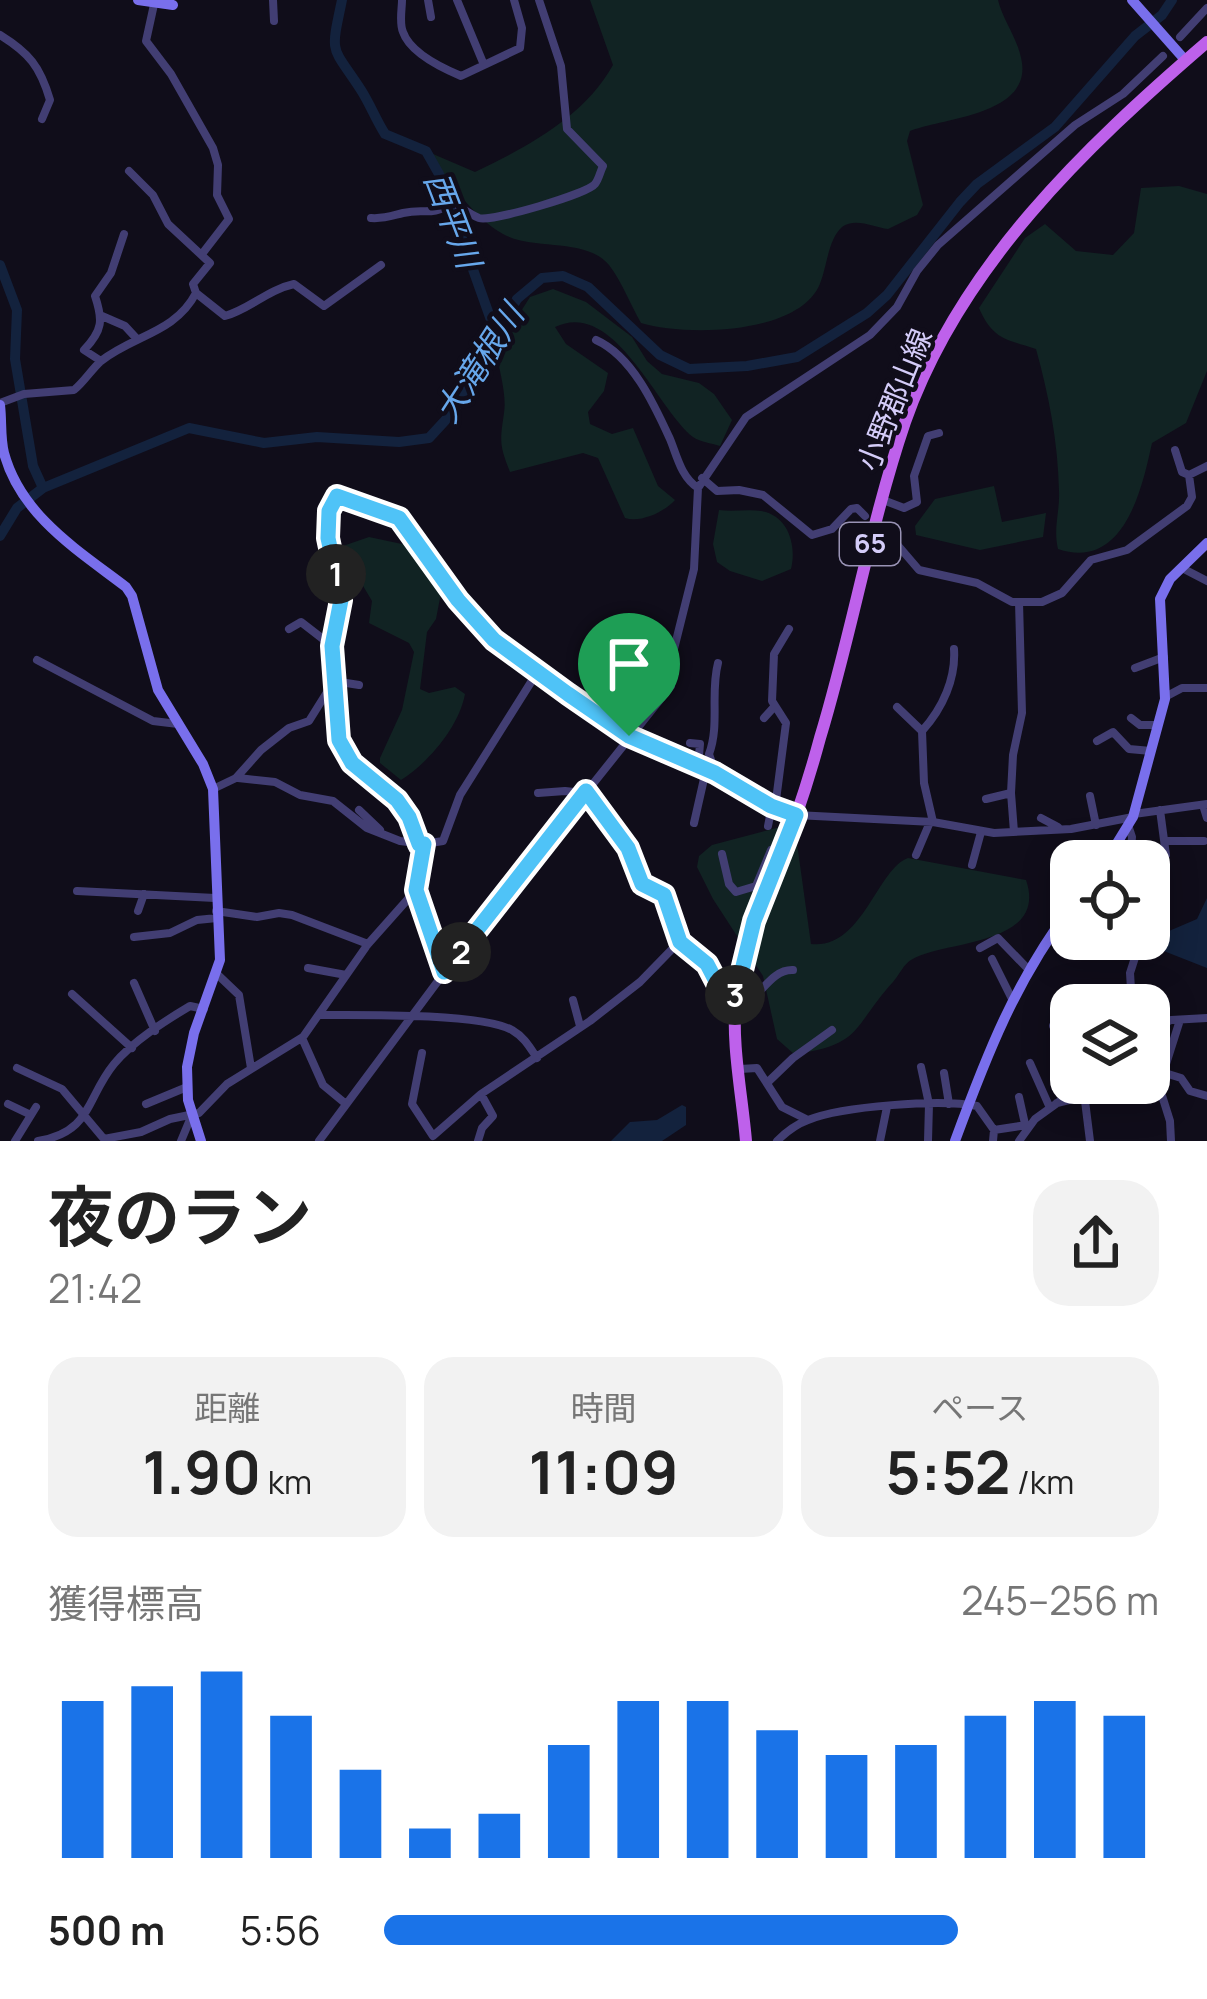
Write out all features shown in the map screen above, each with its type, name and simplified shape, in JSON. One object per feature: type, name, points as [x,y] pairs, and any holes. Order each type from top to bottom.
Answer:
[{"type":"main road","points":[[138,0],[173,5]]},
{"type":"main road","points":[[1133,2],[1176,40],[1186,61]]},
{"type":"main road","name":"小野郡山線","points":[[746,1141],[736,1002],[746,947],[796,815],[907,418],[937,351],[993,261],[1045,196],[1207,42]]},
{"type":"main road","points":[[0,404],[4,454],[41,517],[62,541],[130,591],[158,690],[213,789],[218,975],[188,1056],[187,1087],[201,1141]]},
{"type":"main road","points":[[1119,840],[1132,820],[1165,697],[1160,599],[1181,568],[1205,548]]},
{"type":"main road","points":[[955,1141],[1012,999],[1050,937]]},
{"type":"street","points":[[273,0],[274,21]]},
{"type":"street","points":[[402,0],[402,31],[424,56],[461,76],[523,43],[514,0]]},
{"type":"street","points":[[428,0],[431,17]]},
{"type":"street","points":[[457,0],[484,65]]},
{"type":"street","points":[[371,218],[433,214],[454,203],[481,219],[499,219],[581,194],[595,185],[603,166],[567,129],[561,65],[539,0]]},
{"type":"street","points":[[154,2],[146,41],[171,74],[213,148],[217,195],[230,219],[202,254]]},
{"type":"street","points":[[1176,40],[1207,8]]},
{"type":"street","points":[[0,35],[24,47],[40,76],[50,100],[42,119]]},
{"type":"street","points":[[319,1141],[444,972],[671,686],[674,649],[694,569],[700,483],[752,412],[870,335],[897,307],[938,245],[1075,125],[1123,94],[1163,56]]},
{"type":"street","points":[[128,171],[153,195],[168,224],[210,263],[193,284],[196,293],[225,316],[268,291],[294,284],[324,305],[381,265]]},
{"type":"street","points":[[101,362],[84,350],[102,316],[95,296],[111,273],[124,234]]},
{"type":"street","points":[[0,404],[24,394],[74,390],[101,362],[136,339],[170,325],[196,293]]},
{"type":"street","points":[[102,316],[125,326],[136,339]]},
{"type":"street","points":[[596,340],[626,362],[668,435],[686,479],[717,491],[763,495],[812,535],[832,529],[851,508],[865,516]]},
{"type":"street","points":[[881,500],[904,508],[916,502],[917,463],[926,439],[939,433]]},
{"type":"street","points":[[1175,450],[1182,472],[1190,475],[1207,466]]},
{"type":"street","points":[[889,535],[919,570],[977,584],[1019,602],[1054,599],[1091,560],[1116,555],[1138,543],[1189,503],[1190,475]]},
{"type":"street","points":[[444,972],[416,890],[422,844],[397,800],[352,763],[341,746],[332,646],[341,600],[328,538],[329,511],[337,496],[399,518],[481,626],[509,652],[629,736],[774,807],[796,815],[932,822],[981,832],[1096,825],[1205,804],[1207,818]]},
{"type":"street","points":[[1181,568],[1207,581]]},
{"type":"street","points":[[1014,832],[1012,767],[1022,712],[1019,602]]},
{"type":"street","points":[[289,629],[301,622],[332,646]]},
{"type":"street","points":[[768,826],[786,723],[774,707],[774,654],[789,629]]},
{"type":"street","points":[[916,856],[932,822],[924,783],[922,731],[952,678],[954,649]]},
{"type":"street","points":[[1135,668],[1164,657]]},
{"type":"street","points":[[37,660],[153,722],[178,724]]},
{"type":"street","points":[[694,823],[715,740],[713,680],[718,662]]},
{"type":"street","points":[[358,810],[400,841],[422,844],[446,837],[460,795],[538,670]]},
{"type":"street","points":[[334,681],[359,685]]},
{"type":"street","points":[[213,789],[236,778],[290,728],[309,721],[334,681]]},
{"type":"street","points":[[1165,697],[1207,687]]},
{"type":"street","points":[[764,718],[774,707]]},
{"type":"street","points":[[897,707],[922,731]]},
{"type":"street","points":[[1131,718],[1140,725],[1158,725]]},
{"type":"street","points":[[1097,741],[1112,732],[1129,749],[1151,752]]},
{"type":"street","points":[[690,742],[700,744],[706,770]]},
{"type":"street","points":[[236,778],[274,782],[301,795],[333,800],[367,828],[381,831]]},
{"type":"street","points":[[538,794],[586,791]]},
{"type":"street","points":[[586,791],[628,848],[642,884],[664,895],[680,942],[707,964],[719,987],[736,1002],[752,1001],[775,975],[793,970]]},
{"type":"street","points":[[986,799],[1011,794]]},
{"type":"street","points":[[1090,796],[1096,825]]},
{"type":"street","points":[[1160,810],[1165,840]]},
{"type":"street","points":[[1041,818],[1059,828]]},
{"type":"street","points":[[1132,820],[1132,840]]},
{"type":"street","points":[[972,865],[981,832]]},
{"type":"street","points":[[1170,841],[1204,841]]},
{"type":"street","points":[[722,854],[729,884],[736,892],[756,886],[771,850],[781,854]]},
{"type":"street","points":[[181,1141],[192,1116],[251,1068],[302,1037],[368,944],[416,890]]},
{"type":"street","points":[[76,891],[145,894],[257,917],[292,915],[368,944]]},
{"type":"street","points":[[137,911],[145,894]]},
{"type":"street","points":[[134,937],[170,933],[216,909]]},
{"type":"street","points":[[980,948],[998,938],[1028,969]]},
{"type":"street","points":[[422,1053],[412,1104],[433,1136],[481,1094],[640,982],[680,942]]},
{"type":"street","points":[[992,959],[1012,999]]},
{"type":"street","points":[[308,968],[346,975]]},
{"type":"street","points":[[218,975],[239,995],[251,1068]]},
{"type":"street","points":[[134,983],[155,1031]]},
{"type":"street","points":[[72,994],[132,1048]]},
{"type":"street","points":[[573,1000],[580,1026]]},
{"type":"street","points":[[38,1141],[65,1133],[84,1117],[112,1066],[132,1048],[190,1006],[203,1010]]},
{"type":"street","points":[[319,1015],[472,1019],[506,1026],[521,1036],[537,1058]]},
{"type":"street","points":[[1170,1020],[1207,1018]]},
{"type":"street","points":[[1170,1048],[1180,1020]]},
{"type":"street","points":[[768,1082],[832,1030]]},
{"type":"street","points":[[302,1037],[323,1085],[346,1104]]},
{"type":"street","points":[[1030,1063],[1054,1105]]},
{"type":"street","points":[[921,1067],[928,1141]]},
{"type":"street","points":[[17,1068],[62,1089],[100,1136],[109,1139],[192,1116]]},
{"type":"street","points":[[740,1069],[757,1069],[782,1107],[807,1120]]},
{"type":"street","points":[[944,1073],[949,1104]]},
{"type":"street","points":[[1170,1075],[1181,1078],[1190,1091],[1207,1096]]},
{"type":"street","points":[[146,1104],[187,1087]]},
{"type":"street","points":[[478,1141],[482,1127],[493,1116],[481,1094]]},
{"type":"street","points":[[1019,1097],[1027,1125],[1019,1141]]},
{"type":"street","points":[[777,1141],[807,1120],[888,1103],[969,1104],[980,1108],[993,1135],[1027,1125],[1057,1104]]},
{"type":"street","points":[[880,1141],[888,1103]]},
{"type":"street","points":[[8,1104],[33,1111],[15,1141]]},
{"type":"street","points":[[1085,1104],[1090,1141]]},
{"type":"street","points":[[1164,1104],[1171,1141]]},
{"type":"shaded area","points":[[590,0],[998,0],[1020,55],[1021,80],[1012,94],[981,112],[910,131],[907,141],[923,205],[917,215],[888,229],[859,223],[842,227],[833,240],[818,288],[805,304],[786,315],[736,328],[660,327],[641,323],[614,272],[599,256],[503,234],[473,210],[430,161],[433,154],[475,172],[534,141],[587,100],[613,65]]},
{"type":"shaded area","points":[[1179,186],[1207,194],[1207,371],[1186,423],[1152,443],[1135,503],[1114,537],[1081,553],[1058,549],[1057,455],[1036,349],[995,332],[979,308],[1025,238],[1045,224],[1076,251],[1113,255],[1134,233],[1141,188]]},
{"type":"shaded area","points":[[553,289],[586,302],[632,337],[662,374],[699,383],[714,394],[732,420],[720,446],[696,439],[615,341],[576,322],[555,327],[566,344],[608,373],[604,391],[588,412],[590,424],[612,434],[633,428],[658,486],[675,500],[665,509],[638,519],[625,518],[598,458],[583,453],[510,472],[501,443],[504,398],[496,351],[530,297]]},
{"type":"shaded area","points":[[994,486],[1002,522],[1046,513],[1043,537],[980,550],[916,535],[915,526],[935,499]]},
{"type":"shaded area","points":[[719,510],[761,511],[778,518],[791,541],[791,569],[762,581],[717,562],[713,544]]},
{"type":"shaded area","points":[[369,537],[416,547],[441,593],[436,619],[427,632],[420,689],[429,693],[455,687],[465,694],[441,743],[401,780],[380,758],[402,710],[414,652],[409,643],[369,623],[372,601],[339,557],[343,546]]},
{"type":"shaded area","points":[[788,825],[795,829],[811,944],[843,935],[897,865],[908,858],[1026,880],[1029,902],[1022,918],[1008,929],[911,960],[854,1032],[833,1045],[794,1054],[777,1039],[763,976],[697,867],[699,856],[712,845]]},
{"type":"water","points":[[1207,898],[1207,968],[1170,953],[1170,931],[1197,919]]},
{"type":"water","points":[[682,1105],[686,1125],[662,1141],[611,1141],[630,1122],[657,1120]]},
{"type":"waterway","name":"西平川","points":[[342,0],[335,41],[339,56],[385,134],[426,151],[439,174],[496,334]]},
{"type":"waterway","name":"大滝根川","points":[[0,536],[17,508],[43,488],[189,428],[264,443],[317,437],[399,442],[429,438],[453,412],[517,299],[542,278],[563,276],[588,287],[660,355],[689,369],[797,357],[887,295],[977,184],[1055,127],[1172,0]]},
{"type":"waterway","points":[[0,265],[17,310],[15,359],[33,466],[43,488]]},
{"type":"route","points":[[337,496],[399,518],[435,571],[494,640],[629,736],[796,815],[754,921],[736,995],[719,987],[707,964],[680,942],[664,895],[639,880],[628,848],[586,791],[444,972],[416,890],[424,844],[419,844],[397,800],[352,763],[339,740],[332,646],[341,600],[328,538],[329,511],[337,496]]}]
